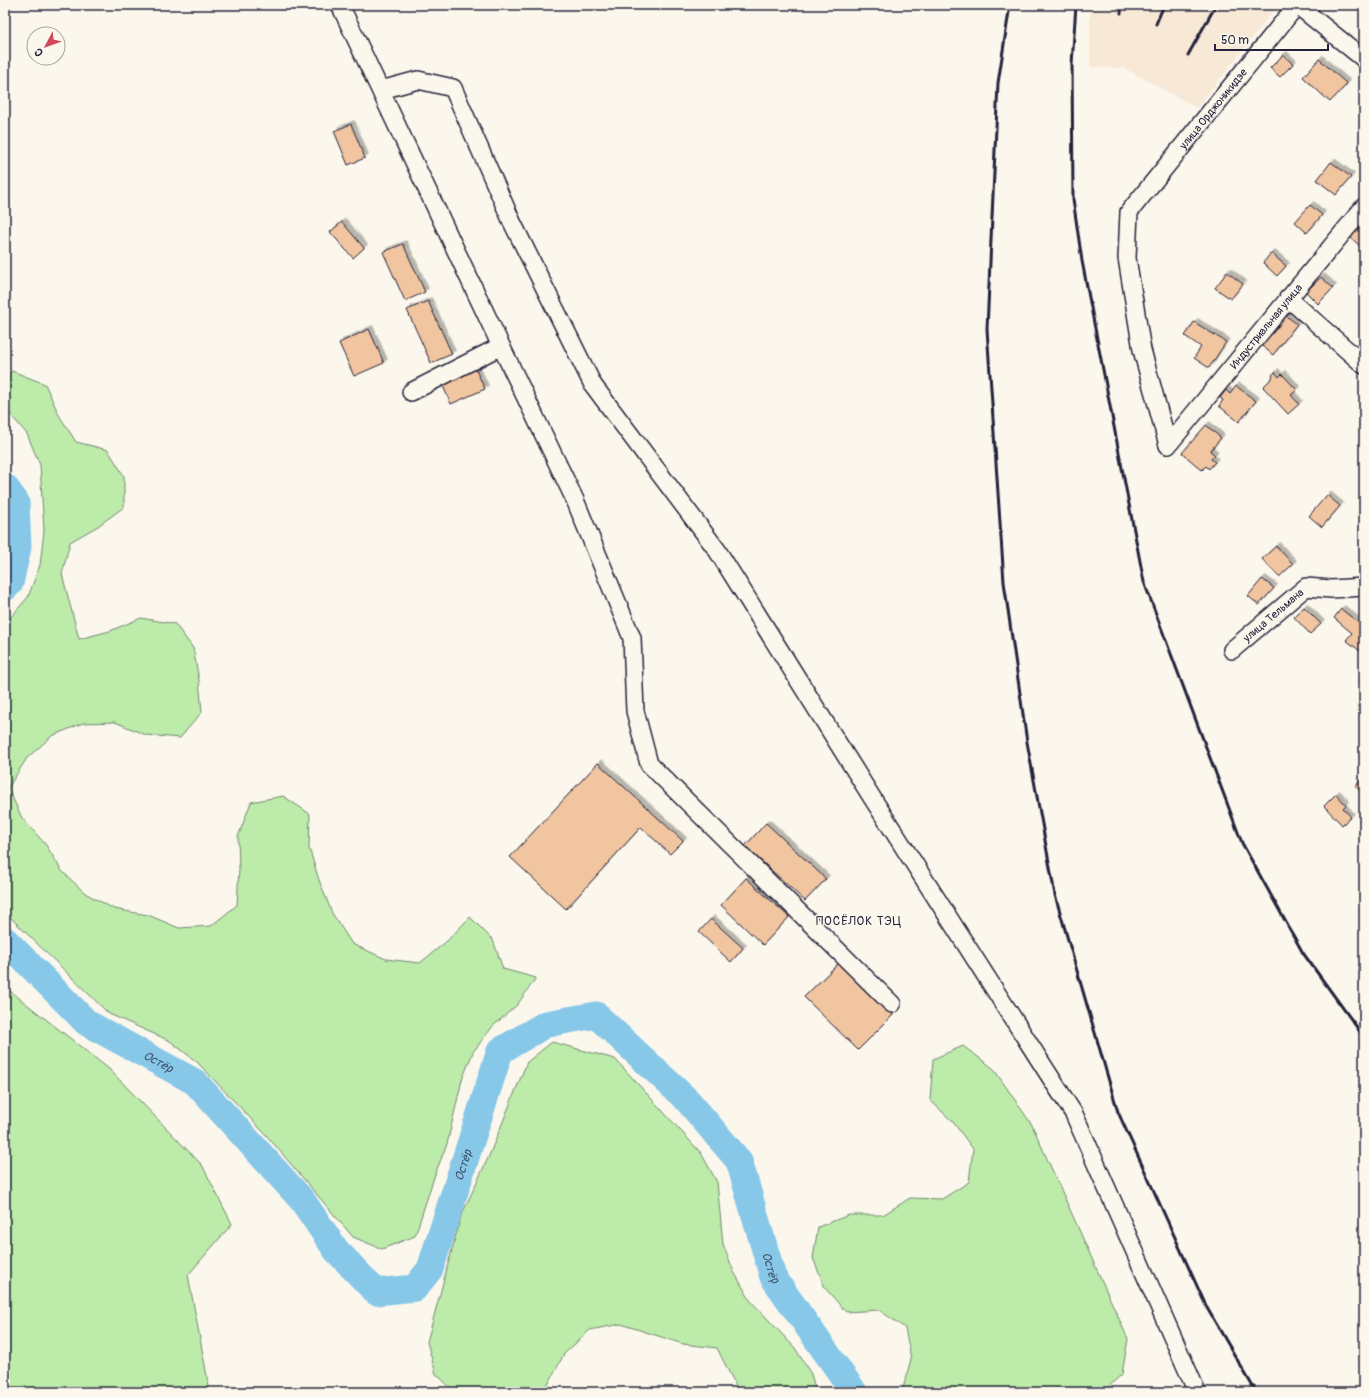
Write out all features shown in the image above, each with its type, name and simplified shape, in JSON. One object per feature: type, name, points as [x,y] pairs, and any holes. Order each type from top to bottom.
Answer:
[{"type":"street","points":[[340,5],[575,500],[632,638],[635,712],[649,764],[892,1004]]},
{"type":"street","points":[[1297,5],[1364,59]]},
{"type":"street","name":"улица Орджоникидзе","points":[[1168,445],[1142,350],[1127,258],[1129,212],[1297,5]]},
{"type":"street","points":[[381,90],[418,80],[453,88],[512,222],[593,385],[717,550],[1074,1114],[1197,1392]]},
{"type":"street","name":"Индустриальная улица","points":[[1168,445],[1364,207]]},
{"type":"street","points":[[1288,298],[1364,365]]},
{"type":"street","points":[[411,392],[501,346]]},
{"type":"street","name":"улица Тельмана","points":[[1232,650],[1306,587],[1364,587]]},
{"type":"shaded area","points":[[1090,5],[1278,5],[1197,108],[1124,68],[1090,67]]},
{"type":"green space","points":[[12,371],[45,384],[59,415],[76,442],[108,450],[124,476],[124,507],[98,526],[70,542],[62,574],[79,639],[110,631],[141,618],[175,624],[193,648],[199,680],[202,712],[180,738],[146,735],[115,722],[83,723],[52,736],[27,758],[8,788],[22,818],[46,845],[62,871],[85,893],[114,909],[148,915],[179,928],[211,926],[237,905],[239,869],[238,837],[251,802],[283,796],[310,814],[309,848],[319,880],[332,913],[352,944],[386,959],[420,963],[447,941],[470,917],[493,940],[503,969],[536,978],[517,1005],[493,1026],[473,1052],[462,1080],[447,1144],[435,1174],[415,1236],[382,1249],[353,1237],[267,1136],[197,1062],[170,1041],[109,1014],[12,919],[5,910],[5,624],[28,597],[40,565],[44,531],[40,465],[27,434],[5,408],[5,377]]},
{"type":"green space","points":[[5,987],[109,1069],[202,1165],[232,1224],[188,1275],[210,1392],[5,1392]]},
{"type":"green space","points":[[552,1042],[615,1059],[701,1153],[717,1182],[723,1244],[734,1272],[750,1300],[795,1348],[811,1374],[816,1392],[739,1392],[717,1348],[683,1344],[621,1324],[590,1330],[564,1354],[549,1383],[537,1392],[455,1392],[436,1374],[427,1342],[461,1216],[489,1156],[527,1062]]},
{"type":"green space","points":[[963,1046],[993,1068],[1032,1125],[1128,1339],[1122,1374],[1103,1392],[902,1392],[911,1359],[905,1328],[879,1310],[846,1312],[825,1288],[813,1258],[818,1227],[849,1215],[883,1215],[910,1198],[942,1199],[969,1182],[973,1149],[953,1122],[930,1100],[933,1059]]},
{"type":"building","points":[[1283,55],[1293,64],[1280,77],[1270,68]]},
{"type":"building","points":[[1319,59],[1347,84],[1330,102],[1303,77]]},
{"type":"building","points":[[351,124],[365,158],[348,165],[334,131]]},
{"type":"building","points":[[1331,162],[1351,177],[1336,195],[1317,180]]},
{"type":"building","points":[[1310,205],[1322,215],[1307,233],[1295,222]]},
{"type":"building","points":[[1364,219],[1364,246],[1362,248],[1349,236]]},
{"type":"building","points":[[342,222],[364,248],[353,258],[330,232]]},
{"type":"building","points":[[403,244],[425,292],[405,301],[383,252]]},
{"type":"building","points":[[1271,253],[1286,266],[1277,276],[1263,263]]},
{"type":"building","points":[[1227,272],[1243,284],[1231,299],[1215,288]]},
{"type":"building","points":[[1321,277],[1333,288],[1318,304],[1306,292]]},
{"type":"building","points":[[428,301],[452,354],[431,363],[407,310]]},
{"type":"building","points":[[1285,315],[1297,324],[1273,355],[1261,345]]},
{"type":"building","points":[[1194,322],[1226,342],[1209,368],[1194,358],[1201,347],[1185,336]]},
{"type":"building","points":[[369,329],[384,363],[354,376],[339,343]]},
{"type":"building","points":[[475,368],[485,389],[451,404],[442,384]]},
{"type":"building","points":[[1275,372],[1279,377],[1282,374],[1297,390],[1291,395],[1299,404],[1288,414],[1263,387],[1273,377],[1272,375]]},
{"type":"building","points":[[1236,386],[1256,401],[1239,422],[1219,406],[1223,400],[1220,398],[1226,390],[1230,394]]},
{"type":"building","points":[[1206,425],[1221,438],[1210,451],[1215,455],[1211,459],[1215,462],[1209,469],[1206,466],[1202,470],[1182,453]]},
{"type":"building","points":[[1327,495],[1340,506],[1322,527],[1309,516]]},
{"type":"building","points":[[1276,546],[1293,564],[1279,577],[1262,559]]},
{"type":"building","points":[[1262,579],[1274,588],[1259,605],[1248,596]]},
{"type":"building","points":[[1304,607],[1321,624],[1310,634],[1294,617]]},
{"type":"building","points":[[1341,609],[1364,627],[1364,654],[1346,640],[1352,633],[1334,618]]},
{"type":"building","points":[[598,763],[683,841],[670,854],[641,827],[566,909],[510,857]]},
{"type":"building","points":[[1364,777],[1364,795],[1355,786]]},
{"type":"building","points":[[1336,794],[1346,805],[1343,808],[1351,817],[1342,825],[1324,806]]},
{"type":"building","points":[[766,823],[826,879],[805,901],[745,846]]},
{"type":"building","points":[[746,878],[789,917],[763,945],[721,905]]},
{"type":"building","points":[[711,919],[743,948],[731,962],[699,932]]},
{"type":"building","points":[[840,962],[893,1015],[858,1050],[804,997]]},
{"type":"waterway","name":"Остёр","points":[[5,487],[16,502],[18,547],[10,583],[5,588]]},
{"type":"waterway","name":"Остёр","points":[[5,940],[87,1023],[195,1082],[302,1200],[336,1250],[376,1292],[415,1288],[430,1269],[500,1051],[546,1024],[596,1015],[688,1101],[739,1161],[773,1277],[854,1392]]},
{"type":"railway","points":[[1010,5],[998,83],[987,329],[1004,582],[1027,742],[1055,895],[1118,1112],[1207,1308],[1256,1392]]},
{"type":"railway","points":[[1076,5],[1072,64],[1073,199],[1082,261],[1144,582],[1242,843],[1303,953],[1364,1037]]},
{"type":"railway","points":[[1121,13],[1122,5]]},
{"type":"railway","points":[[1156,24],[1164,5]]},
{"type":"railway","points":[[1188,55],[1216,5]]},
{"type":"district","name":"ПОСЁЛОК ТЭЦ","points":[[859,921]]}]
